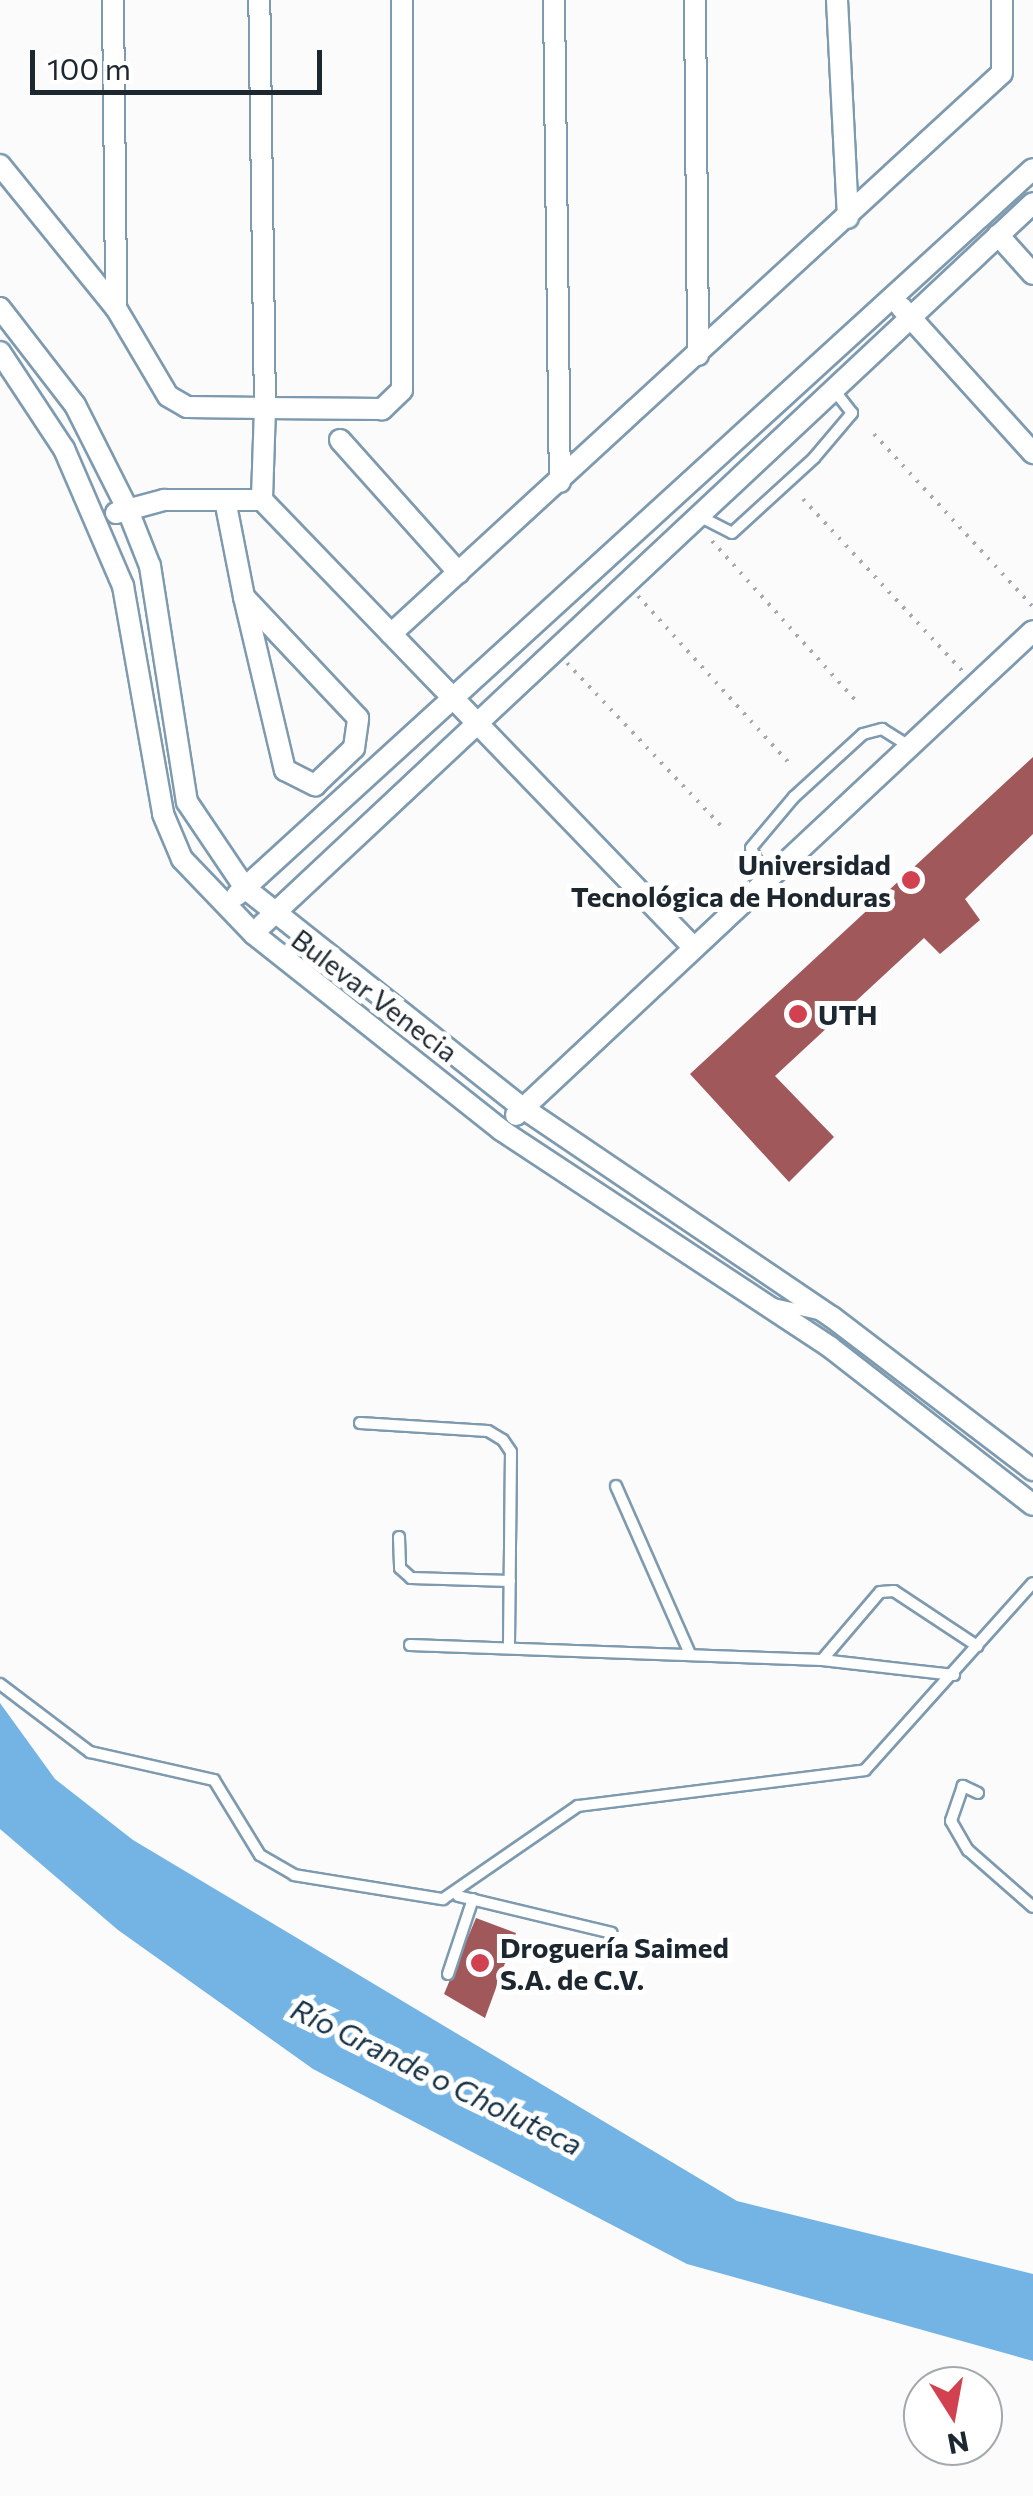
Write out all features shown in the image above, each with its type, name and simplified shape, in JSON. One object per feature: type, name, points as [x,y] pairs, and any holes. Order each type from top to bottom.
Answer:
[{"type":"street","points":[[112,0],[116,308]]},
{"type":"street","points":[[259,0],[262,500],[693,947]]},
{"type":"street","points":[[0,165],[116,308],[177,403],[382,409],[402,390],[402,0]]},
{"type":"street","points":[[554,0],[560,482]]},
{"type":"street","points":[[695,0],[698,355]]},
{"type":"street","points":[[837,0],[848,218]]},
{"type":"street","points":[[391,634],[1002,73],[1002,0]]},
{"type":"street","points":[[254,934],[833,388],[1033,169]]},
{"type":"street","points":[[224,906],[452,698],[903,309],[1033,203]]},
{"type":"street","points":[[998,235],[1033,274]]},
{"type":"street","name":"Bulevar Venecia","points":[[0,308],[74,405],[127,508],[150,566],[187,802],[245,888],[271,916],[523,1108],[832,1317],[1033,1470]]},
{"type":"street","points":[[903,309],[1033,452]]},
{"type":"street","name":"Bulevar Venecia","points":[[0,352],[99,523],[123,586],[164,814],[182,859],[224,906],[501,1130],[764,1302],[1033,1505]]},
{"type":"street","points":[[340,440],[459,573]]},
{"type":"street","points":[[224,500],[244,597],[285,770],[315,785],[354,748],[358,718],[244,597]]},
{"type":"street","points":[[99,523],[127,508],[262,500]]},
{"type":"street","points":[[501,1130],[1033,631]]},
{"type":"lane","points":[[694,517],[732,533],[814,458],[852,413],[833,388]]},
{"type":"lane","points":[[766,880],[751,848],[794,797],[863,734],[882,729],[909,746]]},
{"type":"lane","points":[[764,1302],[780,1298],[810,1319],[832,1317]]},
{"type":"lane","points":[[360,1422],[488,1430],[504,1440],[509,1647]]},
{"type":"lane","points":[[616,1486],[690,1654]]},
{"type":"lane","points":[[399,1537],[400,1568],[411,1578],[510,1580]]},
{"type":"lane","points":[[458,1896],[488,1864],[578,1806],[865,1770],[1033,1583]]},
{"type":"lane","points":[[822,1660],[880,1592],[894,1591],[977,1646]]},
{"type":"lane","points":[[410,1646],[822,1660],[954,1675]]},
{"type":"lane","points":[[0,1684],[90,1752],[214,1780],[260,1855],[317,1885],[458,1896],[612,1933]]},
{"type":"lane","points":[[978,1793],[962,1786],[951,1822],[979,1861],[1033,1906]]},
{"type":"lane","points":[[448,1974],[473,1899]]},
{"type":"path","points":[[874,434],[1033,607]]},
{"type":"path","points":[[803,499],[975,685]]},
{"type":"path","points":[[694,517],[857,702]]},
{"type":"path","points":[[625,581],[790,764]]},
{"type":"path","points":[[553,648],[722,828]]},
{"type":"water","name":"Río Grande o Choluteca","points":[[0,1703],[55,1779],[133,1840],[737,2201],[1033,2274],[1033,2361],[687,2264],[313,2069],[118,1930],[0,1829]]},
{"type":"building","name":"UTH","points":[[1033,757],[1033,834],[965,899],[980,920],[940,954],[924,938],[775,1076],[834,1137],[789,1182],[690,1074]]},
{"type":"building","name":"Droguería Saimed S.A. de C.V.","points":[[476,1918],[516,1933],[485,2018],[444,1994]]},
{"type":"place","name":"Universidad Tecnológica de Honduras","points":[[911,880]]},
{"type":"place","name":"UTH","points":[[798,1014]]},
{"type":"place","name":"Droguería Saimed S.A. de C.V.","points":[[480,1963]]}]
